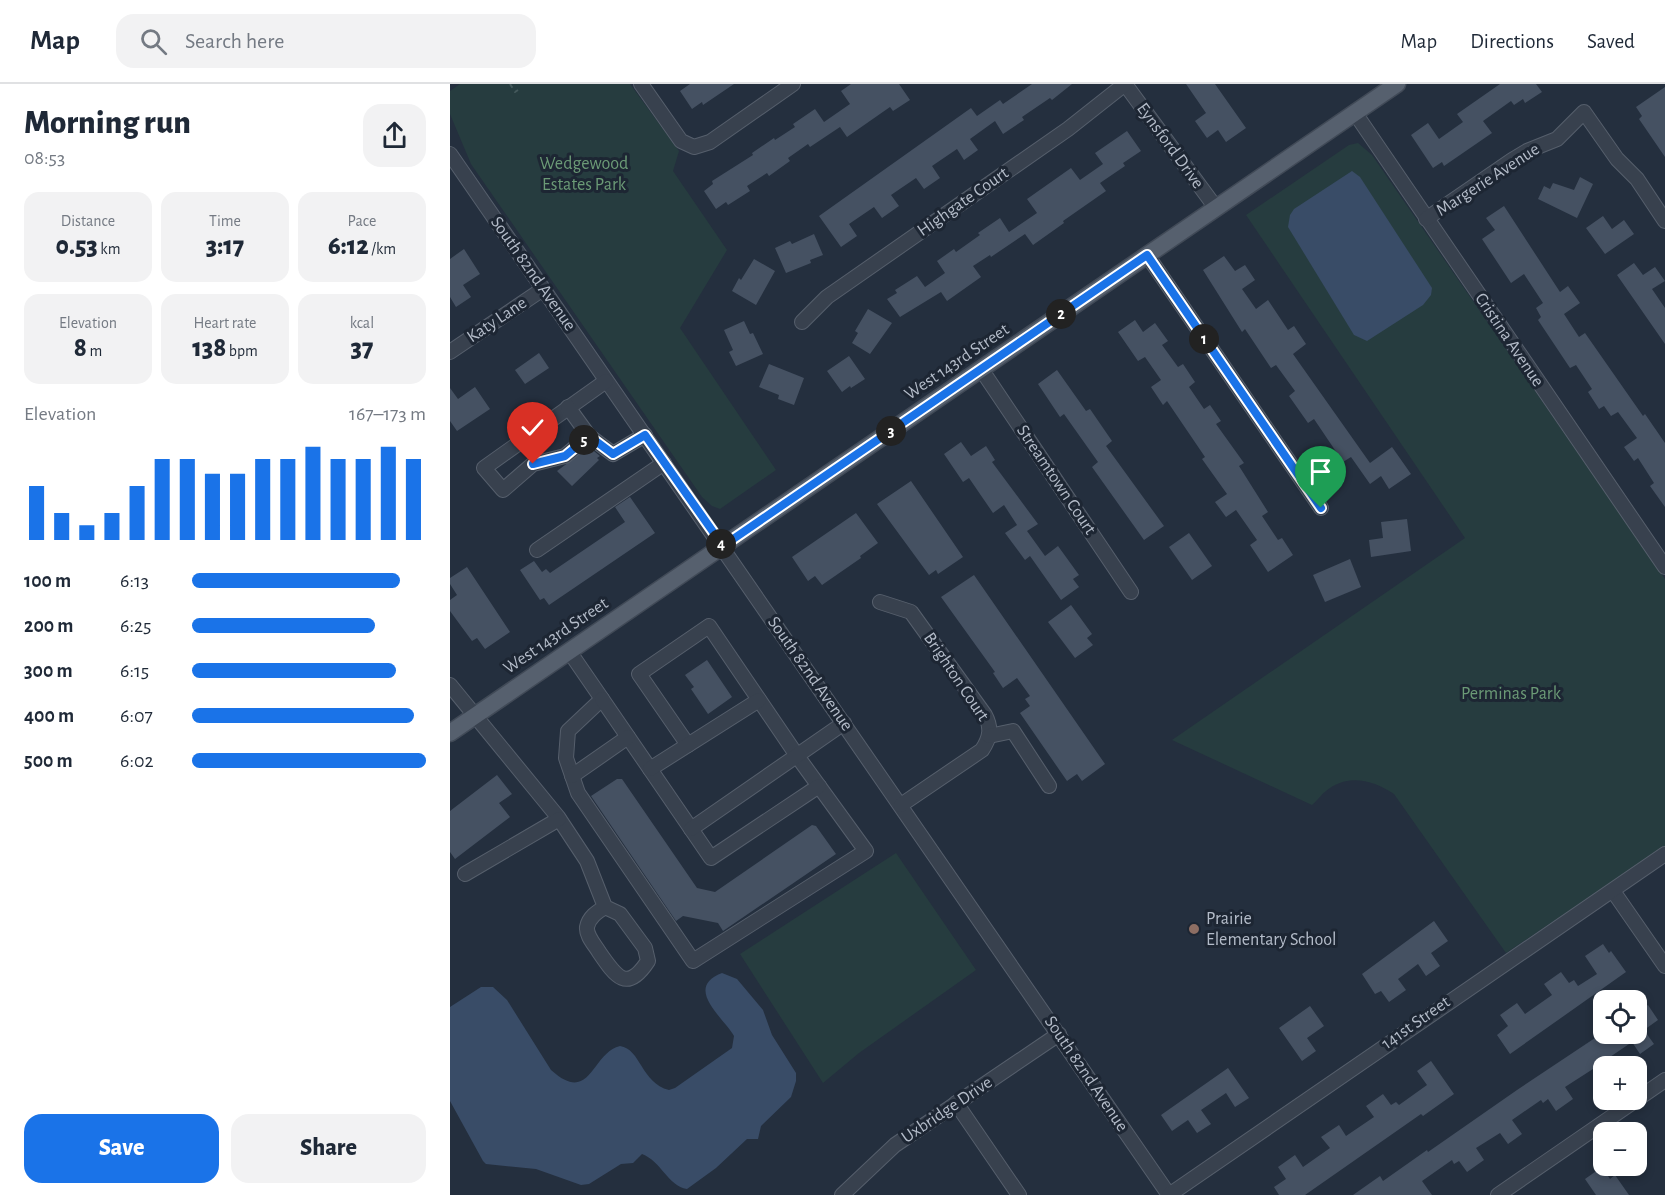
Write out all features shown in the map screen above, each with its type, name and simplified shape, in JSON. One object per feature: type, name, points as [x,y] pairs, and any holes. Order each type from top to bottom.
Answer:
[{"type":"main road","name":"West 143rd Street","points":[[450,733],[1397,84]]},
{"type":"street","points":[[641,84],[681,141],[694,147],[710,142],[793,84]]},
{"type":"street","name":"Eynsford Drive","points":[[1125,84],[1216,208]]},
{"type":"street","name":"Highgate Court","points":[[802,322],[827,297],[1068,129],[1125,84]]},
{"type":"street","name":"Cristina Avenue","points":[[1355,112],[1665,567]]},
{"type":"street","name":"Margerie Avenue","points":[[1426,219],[1512,160],[1557,139],[1584,112],[1617,159],[1637,179],[1665,220]]},
{"type":"street","name":"South 82nd Avenue","points":[[450,153],[1169,1195]]},
{"type":"street","points":[[1147,255],[1321,508]]},
{"type":"street","name":"Katy Lane","points":[[450,352],[543,289]]},
{"type":"street","name":"Streamtown Court","points":[[981,369],[1131,592]]},
{"type":"street","points":[[589,436],[565,456],[533,464],[503,490],[484,468],[606,381]]},
{"type":"street","points":[[568,407],[589,436],[613,454],[645,435]]},
{"type":"street","points":[[537,550],[664,463]]},
{"type":"street","name":"Brighton Court","points":[[880,602],[911,612],[985,715],[990,729],[982,750],[976,756],[901,805]]},
{"type":"street","points":[[602,699],[568,731],[566,758],[572,776],[578,793],[693,961],[866,851],[709,626],[639,674],[688,745]]},
{"type":"street","points":[[569,651],[711,858],[819,786]]},
{"type":"street","points":[[450,685],[559,819],[586,861],[605,907],[620,914],[645,948],[648,961],[640,974],[630,979],[621,979],[612,972],[587,934],[587,925],[594,914],[605,907]]},
{"type":"street","points":[[650,769],[759,700]]},
{"type":"street","points":[[691,829],[844,723]]},
{"type":"street","points":[[989,736],[1012,731],[1049,786]]},
{"type":"street","points":[[572,776],[628,737]]},
{"type":"street","points":[[465,874],[559,819]]},
{"type":"street","name":"141st Street","points":[[1169,1195],[1665,854]]},
{"type":"street","points":[[1614,891],[1665,966]]},
{"type":"street","name":"Uxbridge Drive","points":[[842,1195],[895,1145],[1059,1034]]},
{"type":"street","points":[[1498,1195],[1665,1080]]},
{"type":"street","points":[[956,1102],[1019,1195]]},
{"type":"path","points":[[510,84],[515,92],[518,90]]},
{"type":"green space","name":"Wedgewood Estates Park","points":[[460,84],[630,84],[679,151],[673,171],[727,250],[680,328],[776,470],[720,509],[712,506],[702,497],[471,164],[450,114],[450,91]]},
{"type":"green space","name":"Perminas Park","points":[[1358,143],[1372,155],[1665,579],[1665,846],[1506,953],[1394,794],[1370,783],[1346,781],[1327,790],[1312,805],[1172,740],[1465,538],[1246,215],[1349,145]]},
{"type":"green space","points":[[896,853],[976,970],[859,1053],[823,1083],[740,954]]},
{"type":"water","points":[[1352,171],[1360,177],[1432,288],[1431,295],[1423,305],[1367,341],[1354,335],[1288,227],[1290,215],[1294,209]]},
{"type":"water","points":[[722,973],[737,979],[763,1010],[772,1035],[796,1073],[791,1097],[761,1126],[758,1139],[747,1139],[716,1168],[687,1189],[680,1187],[649,1157],[642,1154],[633,1163],[621,1164],[589,1184],[581,1185],[536,1169],[486,1164],[483,1161],[450,1101],[450,1007],[481,987],[493,987],[507,1000],[551,1070],[564,1080],[575,1082],[583,1080],[610,1051],[620,1046],[633,1053],[652,1081],[669,1090],[732,1048],[734,1036],[706,995],[706,987],[711,979]]},
{"type":"building","points":[[690,84],[734,84],[703,105],[702,102],[692,109],[680,91]]},
{"type":"building","points":[[851,84],[899,84],[910,100],[893,111],[890,107],[847,137],[840,127],[810,147],[808,144],[788,158],[790,161],[769,176],[767,173],[747,186],[750,191],[728,205],[726,202],[716,209],[704,191],[713,184],[712,181],[753,155],[752,153],[774,138],[775,140],[795,127],[793,124],[815,109],[824,122],[850,104],[841,91]]},
{"type":"building","points":[[1032,84],[1072,84],[1052,100],[1050,98],[1022,117],[1024,120],[1003,134],[995,121],[970,139],[978,150],[964,160],[957,149],[932,166],[940,178],[924,189],[916,178],[891,195],[899,206],[882,218],[874,207],[849,224],[857,236],[841,247],[819,216],[971,108],[977,116],[1000,100],[1003,104]]},
{"type":"building","points":[[1186,84],[1215,84],[1246,128],[1226,142],[1218,130],[1207,138],[1195,121],[1206,113]]},
{"type":"building","points":[[1500,84],[1536,84],[1542,92],[1525,103],[1523,99],[1514,105],[1511,101],[1483,121],[1492,133],[1444,166],[1442,162],[1433,168],[1411,135],[1428,123],[1439,139],[1463,122],[1457,114]]},
{"type":"building","points":[[1665,87],[1665,157],[1639,119],[1642,116],[1636,107]]},
{"type":"building","points":[[1127,131],[1141,151],[1123,163],[1125,166],[1100,183],[1106,191],[1033,245],[1025,234],[973,266],[981,277],[947,301],[941,292],[900,317],[887,299],[897,293],[895,290],[917,276],[925,287],[945,273],[937,261],[954,249],[956,252],[1000,218],[1009,232],[1037,213],[1027,199],[1071,168],[1080,180],[1103,164],[1095,153]]},
{"type":"building","points":[[1580,177],[1593,184],[1577,218],[1538,199],[1544,186],[1550,189],[1553,183],[1574,190]]},
{"type":"building","points":[[1504,206],[1560,292],[1568,286],[1580,303],[1564,314],[1579,337],[1585,333],[1643,416],[1645,414],[1665,443],[1665,507],[1650,486],[1654,483],[1638,458],[1634,461],[1624,447],[1637,438],[1618,412],[1611,416],[1604,406],[1599,409],[1588,392],[1592,389],[1576,365],[1570,368],[1538,320],[1541,317],[1536,308],[1543,303],[1524,274],[1511,283],[1482,239],[1495,230],[1486,218]]},
{"type":"building","points":[[1603,216],[1612,229],[1624,220],[1634,234],[1605,254],[1586,228]]},
{"type":"building","points":[[814,234],[823,255],[810,260],[811,263],[786,273],[775,248],[790,241],[792,244]]},
{"type":"building","points":[[464,249],[480,274],[463,285],[471,297],[456,307],[450,297],[450,259]]},
{"type":"building","points":[[1224,256],[1235,271],[1245,265],[1255,280],[1242,289],[1256,309],[1268,300],[1288,330],[1294,326],[1306,344],[1293,354],[1370,463],[1392,447],[1411,474],[1389,489],[1381,476],[1370,484],[1351,457],[1343,462],[1314,419],[1308,423],[1289,396],[1295,391],[1276,365],[1271,368],[1245,329],[1242,332],[1203,270]]},
{"type":"building","points":[[754,259],[775,271],[756,305],[732,291]]},
{"type":"building","points":[[1634,263],[1643,275],[1655,267],[1665,281],[1652,289],[1665,308],[1665,344],[1617,275]]},
{"type":"building","points":[[868,309],[892,323],[870,354],[852,343],[858,333],[855,331]]},
{"type":"building","points":[[1135,320],[1143,332],[1155,323],[1168,341],[1162,345],[1178,367],[1183,364],[1195,382],[1189,387],[1204,409],[1210,405],[1221,421],[1216,424],[1244,463],[1239,466],[1268,512],[1262,516],[1278,540],[1282,538],[1293,555],[1268,572],[1250,545],[1257,540],[1236,510],[1226,517],[1215,502],[1227,494],[1202,459],[1205,457],[1167,401],[1163,405],[1151,387],[1161,380],[1145,357],[1138,361],[1118,332]]},
{"type":"building","points":[[744,321],[750,334],[753,333],[763,354],[736,366],[729,352],[733,350],[724,330]]},
{"type":"building","points":[[539,353],[549,368],[525,384],[515,370]]},
{"type":"building","points":[[849,356],[865,379],[842,392],[827,371]]},
{"type":"building","points":[[769,364],[804,378],[794,405],[778,399],[779,395],[759,387]]},
{"type":"building","points":[[1057,370],[1086,411],[1090,409],[1112,441],[1106,446],[1164,526],[1144,540],[1092,467],[1098,462],[1064,414],[1060,417],[1038,384]]},
{"type":"building","points":[[475,387],[490,409],[457,431],[450,421],[450,388],[458,399]]},
{"type":"building","points":[[961,442],[971,456],[986,446],[995,460],[992,462],[1038,524],[1027,531],[1045,556],[1058,546],[1079,575],[1073,579],[1079,587],[1061,600],[1030,556],[1025,560],[1005,533],[1017,525],[1004,505],[993,513],[969,478],[963,482],[944,454]]},
{"type":"building","points":[[589,447],[600,456],[597,458],[599,460],[572,486],[557,471]]},
{"type":"building","points":[[911,481],[963,557],[938,574],[936,570],[929,575],[877,504]]},
{"type":"building","points":[[630,497],[655,533],[549,605],[544,598],[540,600],[520,570],[534,561],[542,572],[546,569],[550,573],[625,522],[615,507]]},
{"type":"building","points":[[856,513],[878,543],[860,556],[861,558],[822,585],[815,576],[808,581],[792,557]]},
{"type":"building","points":[[1407,519],[1411,551],[1371,557],[1369,540],[1383,538],[1381,522]]},
{"type":"building","points":[[1189,533],[1212,566],[1192,580],[1169,547]]},
{"type":"building","points":[[1350,559],[1361,587],[1325,602],[1313,575]]},
{"type":"building","points":[[467,567],[510,632],[485,649],[477,638],[472,641],[450,611],[450,600],[457,595],[450,584],[450,578]]},
{"type":"building","points":[[974,575],[1105,764],[1082,781],[1077,774],[1067,781],[1020,713],[1030,706],[1025,699],[1030,696],[1017,678],[1003,688],[993,673],[995,672],[941,597]]},
{"type":"building","points":[[1071,605],[1092,634],[1087,638],[1093,645],[1075,658],[1048,622]]},
{"type":"building","points":[[707,660],[732,697],[708,714],[691,689],[694,687],[685,675]]},
{"type":"building","points":[[497,775],[512,794],[499,803],[510,817],[455,859],[450,852],[450,811]]},
{"type":"building","points":[[617,779],[622,779],[697,888],[715,892],[812,825],[816,826],[836,854],[723,931],[718,923],[683,916],[676,921],[591,796]]},
{"type":"building","points":[[1434,921],[1448,941],[1431,953],[1440,966],[1426,976],[1418,964],[1398,979],[1406,990],[1389,1002],[1381,991],[1375,994],[1362,974]]},
{"type":"building","points":[[1603,944],[1626,972],[1601,990],[1593,990],[1593,995],[1510,1054],[1497,1035],[1508,1026],[1500,1015],[1517,1003],[1525,1014],[1552,995],[1544,984],[1561,972],[1569,983],[1574,980],[1578,986],[1597,974],[1585,956]]},
{"type":"building","points":[[1310,1006],[1324,1026],[1307,1038],[1316,1051],[1302,1061],[1279,1028]]},
{"type":"building","points":[[1647,1006],[1658,1020],[1647,1028]]},
{"type":"building","points":[[1647,1034],[1654,1044],[1640,1054],[1633,1044],[1647,1044]]},
{"type":"building","points":[[1593,1039],[1593,1044],[1629,1044],[1611,1056],[1593,1056],[1593,1069],[1565,1087],[1573,1099],[1556,1111],[1548,1099],[1543,1103],[1541,1100],[1512,1120],[1522,1134],[1508,1144],[1500,1133],[1476,1148],[1484,1160],[1467,1172],[1459,1161],[1454,1164],[1452,1160],[1422,1181],[1432,1195],[1353,1195],[1380,1176],[1383,1181]]},
{"type":"building","points":[[1431,1061],[1454,1094],[1423,1116],[1421,1114],[1305,1195],[1279,1195],[1274,1187],[1286,1179],[1278,1167],[1295,1155],[1303,1167],[1330,1148],[1321,1137],[1339,1125],[1346,1136],[1374,1117],[1366,1106],[1383,1094],[1391,1105],[1396,1102],[1399,1105],[1427,1085],[1417,1071]]},
{"type":"building","points":[[1228,1068],[1249,1098],[1235,1107],[1226,1093],[1201,1110],[1211,1124],[1197,1133],[1188,1120],[1172,1131],[1161,1115]]},
{"type":"building","points":[[1593,1173],[1593,1176],[1608,1176],[1610,1179],[1616,1176],[1629,1195],[1596,1195],[1585,1179]]},
{"type":"place","name":"Prairie Elementary School","points":[[1194,929]]},
{"type":"route","points":[[533,464],[565,456],[589,436],[613,454],[645,435],[723,546],[1147,255],[1321,508]]}]
